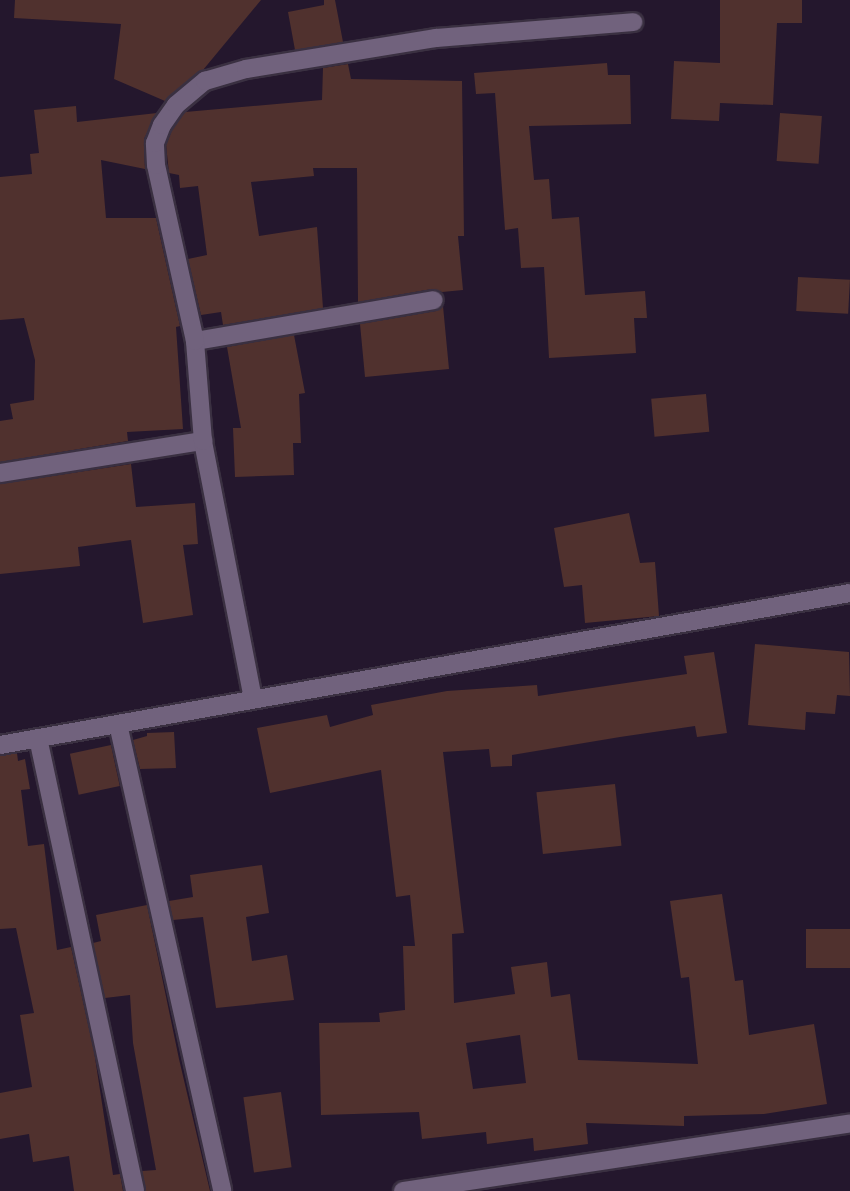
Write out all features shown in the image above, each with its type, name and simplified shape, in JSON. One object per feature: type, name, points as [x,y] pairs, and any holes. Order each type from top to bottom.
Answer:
[{"type":"street","points":[[253,699],[203,441],[195,341],[155,143],[176,105],[205,81],[246,69],[436,38],[633,22]]},
{"type":"street","points":[[195,341],[434,300]]},
{"type":"street","points":[[0,473],[203,441]]},
{"type":"street","points":[[0,745],[850,593]]},
{"type":"street","points":[[118,724],[222,1191]]},
{"type":"street","points":[[38,738],[135,1191]]},
{"type":"street","points":[[403,1191],[850,1123]]},
{"type":"building","points":[[15,0],[261,0],[203,70],[165,101],[114,79],[121,24],[14,18]]},
{"type":"building","points":[[324,0],[335,0],[343,42],[295,50],[288,12],[324,5]]},
{"type":"building","points":[[720,0],[802,0],[802,23],[777,23],[773,105],[720,103],[719,121],[671,119],[674,61],[720,63]]},
{"type":"building","points":[[607,63],[608,75],[630,75],[631,124],[529,126],[534,180],[549,179],[552,219],[579,217],[585,295],[645,291],[647,318],[634,318],[636,353],[549,358],[544,267],[521,268],[518,228],[505,230],[495,93],[476,94],[474,73]]},
{"type":"building","points":[[348,64],[351,79],[462,81],[464,236],[458,236],[463,290],[442,292],[432,289],[358,302],[357,168],[313,168],[314,176],[251,182],[259,236],[317,227],[323,308],[223,325],[221,312],[201,315],[188,259],[207,255],[198,186],[180,188],[179,175],[169,173],[166,145],[172,130],[185,112],[322,100],[323,68]]},
{"type":"building","points":[[76,106],[77,122],[157,113],[144,139],[145,169],[101,160],[106,218],[156,218],[180,326],[176,327],[183,429],[127,432],[128,441],[0,462],[0,421],[13,419],[10,404],[34,400],[35,360],[24,318],[0,320],[0,177],[32,174],[30,154],[39,153],[34,110]]},
{"type":"building","points":[[780,113],[822,116],[819,164],[777,161]]},
{"type":"building","points":[[798,277],[850,280],[848,314],[796,311]]},
{"type":"building","points":[[443,306],[449,369],[365,377],[360,324],[436,311]]},
{"type":"building","points":[[294,335],[305,393],[299,394],[301,443],[293,443],[294,475],[235,477],[233,428],[241,428],[227,347]]},
{"type":"building","points":[[706,394],[709,432],[655,437],[651,399]]},
{"type":"building","points":[[131,464],[136,507],[195,503],[198,544],[183,545],[193,615],[143,623],[131,540],[78,547],[80,566],[0,574],[0,484]]},
{"type":"building","points":[[629,513],[640,563],[655,562],[659,616],[585,623],[582,585],[564,587],[554,528]]},
{"type":"building","points":[[755,644],[849,652],[850,696],[837,695],[835,714],[806,712],[805,730],[748,725]]},
{"type":"building","points":[[714,652],[727,733],[697,737],[695,726],[620,737],[512,755],[512,766],[491,767],[489,749],[443,752],[464,933],[452,934],[454,1003],[515,994],[511,967],[547,962],[551,997],[570,994],[578,1060],[698,1064],[689,977],[681,978],[670,901],[722,894],[735,981],[743,980],[749,1035],[814,1024],[827,1104],[764,1114],[684,1116],[684,1126],[586,1123],[588,1144],[534,1151],[533,1138],[487,1144],[486,1132],[422,1139],[419,1112],[321,1115],[319,1023],[380,1022],[379,1013],[405,1010],[403,946],[415,946],[410,895],[396,897],[381,770],[270,793],[257,728],[327,715],[330,727],[373,715],[371,705],[447,691],[537,685],[538,696],[687,674],[684,656]],"holes":[[[520,1035],[526,1083],[473,1089],[466,1043]]]},
{"type":"building","points":[[174,732],[176,768],[140,769],[133,740],[147,736],[147,733]]},
{"type":"building","points":[[111,745],[120,786],[79,795],[70,754]]},
{"type":"building","points":[[17,753],[18,761],[25,759],[30,789],[21,790],[28,846],[44,844],[57,950],[71,947],[94,1051],[113,1175],[120,1174],[123,1191],[74,1191],[69,1156],[33,1162],[29,1134],[0,1139],[0,1093],[32,1087],[20,1015],[34,1013],[16,928],[0,929],[0,756]]},
{"type":"building","points":[[615,784],[621,846],[543,854],[536,792]]},
{"type":"building","points":[[262,865],[269,913],[246,917],[252,961],[287,955],[294,1000],[216,1008],[203,917],[173,920],[169,901],[193,897],[190,875]]},
{"type":"building","points":[[147,905],[179,1059],[210,1191],[146,1191],[142,1171],[156,1170],[133,1043],[130,995],[105,998],[93,943],[101,941],[96,915]]},
{"type":"building","points":[[806,929],[850,929],[850,968],[806,968]]},
{"type":"building","points":[[281,1092],[292,1167],[254,1173],[243,1097]]}]
